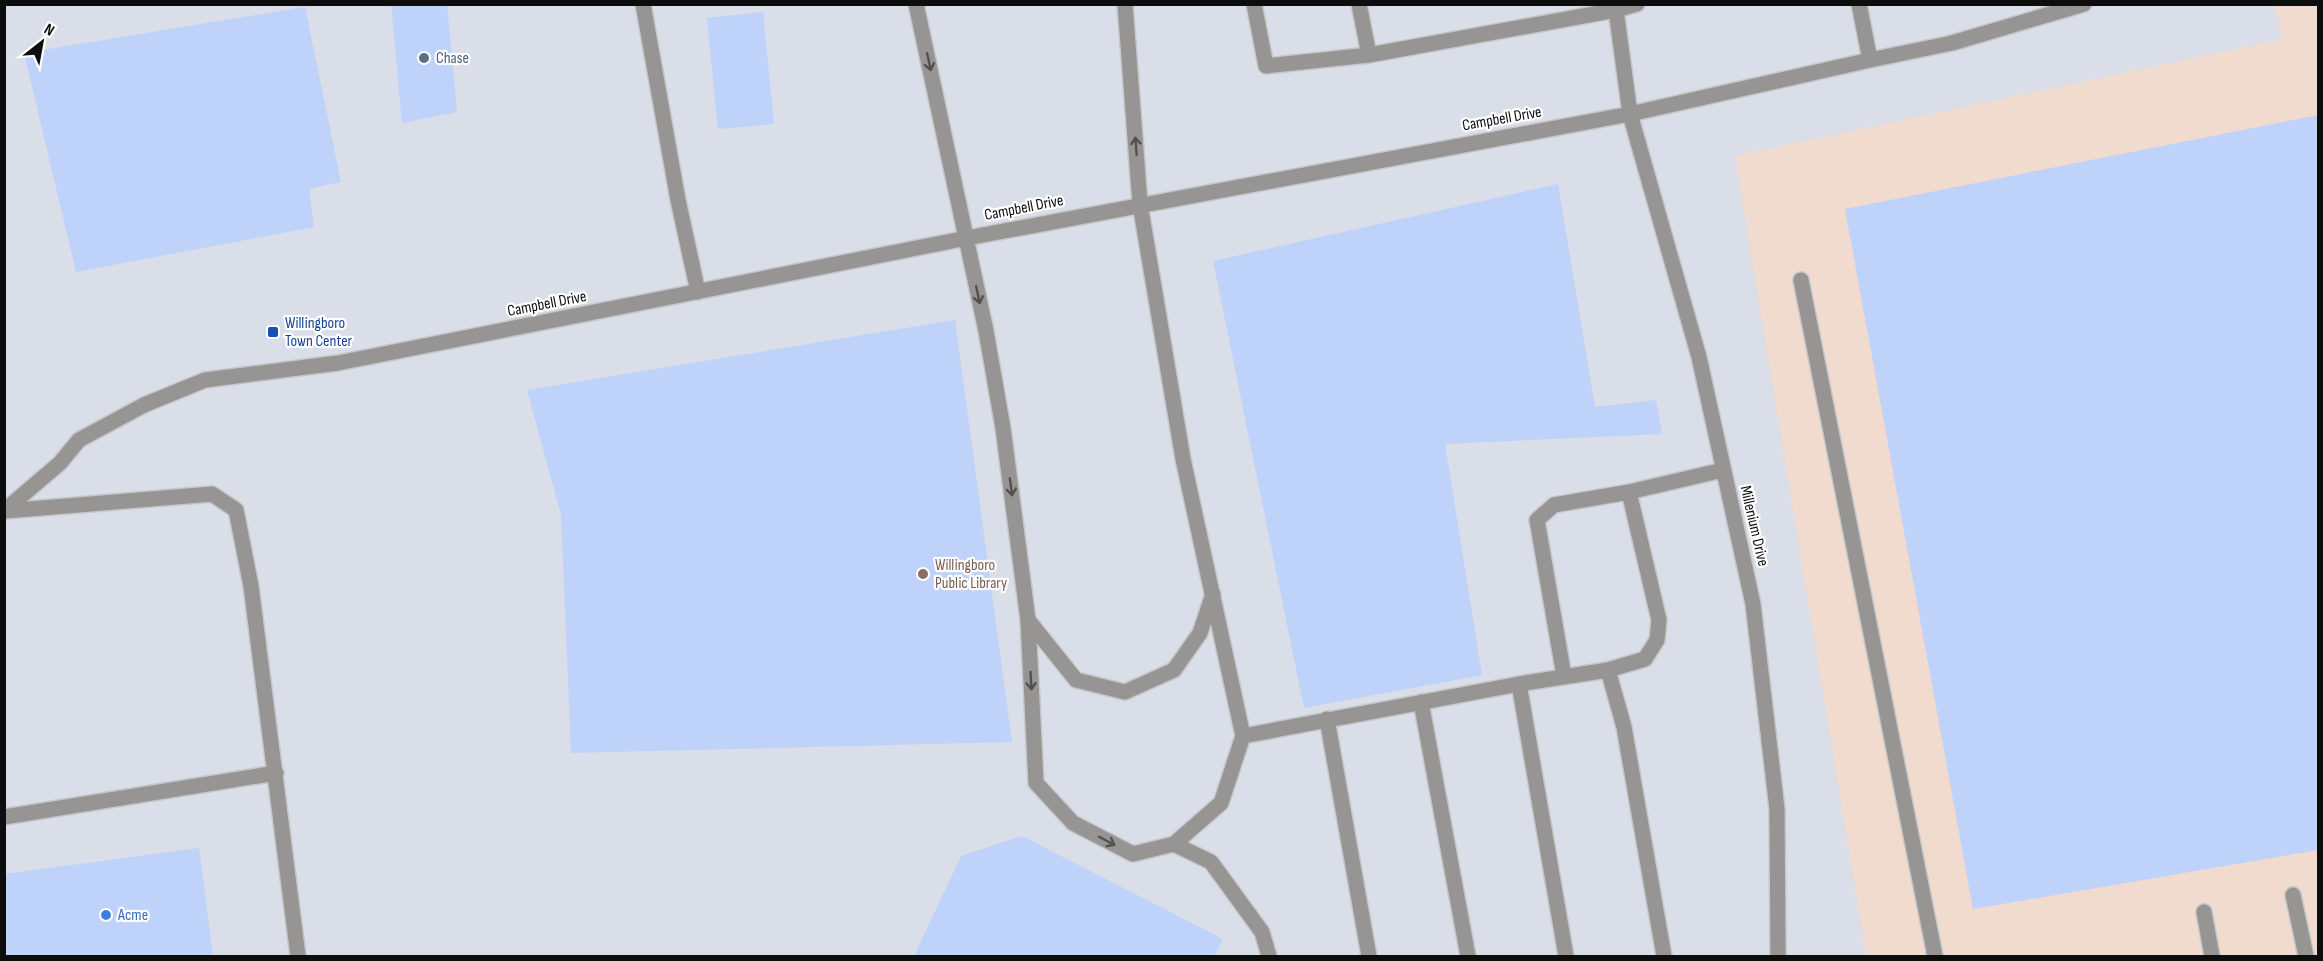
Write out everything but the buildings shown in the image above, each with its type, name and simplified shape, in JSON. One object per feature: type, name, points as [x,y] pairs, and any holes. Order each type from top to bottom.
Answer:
[{"type":"street","points":[[643,4],[678,200],[698,292]]},
{"type":"street","points":[[916,4],[967,238],[1003,428],[1028,620],[1036,783],[1073,823],[1133,854],[1174,844],[1221,803],[1243,736],[1183,459],[1140,204],[1125,4]]},
{"type":"street","points":[[1254,4],[1266,66],[1369,55],[1563,12],[1616,10],[1637,4]]},
{"type":"street","points":[[1359,4],[1369,55]]},
{"type":"street","points":[[1859,4],[1869,60]]},
{"type":"street","name":"Campbell Drive","points":[[5,511],[60,463],[79,440],[144,405],[205,380],[338,363],[1140,204],[1630,114],[1869,60],[1952,44],[2084,4]]},
{"type":"street","name":"Millenium Drive","points":[[1616,10],[1630,114],[1699,357],[1753,604],[1776,798],[1778,957]]},
{"type":"street","points":[[1801,280],[1935,957]]},
{"type":"street","points":[[1564,676],[1537,520],[1554,505],[1629,492],[1723,470]]},
{"type":"street","points":[[1243,736],[1327,718],[1608,670],[1645,659],[1657,640],[1659,620],[1629,492]]},
{"type":"street","points":[[5,511],[212,494],[236,510],[248,561],[298,957]]},
{"type":"street","points":[[1028,620],[1076,680],[1125,692],[1174,670],[1200,633],[1213,594]]},
{"type":"street","points":[[1608,670],[1624,727],[1664,957]]},
{"type":"street","points":[[1519,684],[1566,957]]},
{"type":"street","points":[[1421,702],[1468,957]]},
{"type":"street","points":[[1327,718],[1369,957]]},
{"type":"street","points":[[4,817],[276,773]]},
{"type":"street","points":[[1174,844],[1211,862],[1262,932],[1269,957]]},
{"type":"street","points":[[2293,895],[2306,957]]},
{"type":"street","points":[[2204,912],[2212,957]]},
{"type":"shaded area","points":[[5,5],[2318,5],[2318,956],[5,956]]},
{"type":"shaded area","points":[[2274,5],[2318,5],[2318,956],[1866,956],[1735,156],[2283,39]]},
{"type":"place","name":"Chase","points":[[424,58]]},
{"type":"place","name":"Willingboro Town Center","points":[[273,332]]},
{"type":"place","name":"Willingboro Public Library","points":[[923,574]]},
{"type":"place","name":"Acme","points":[[106,915]]}]
